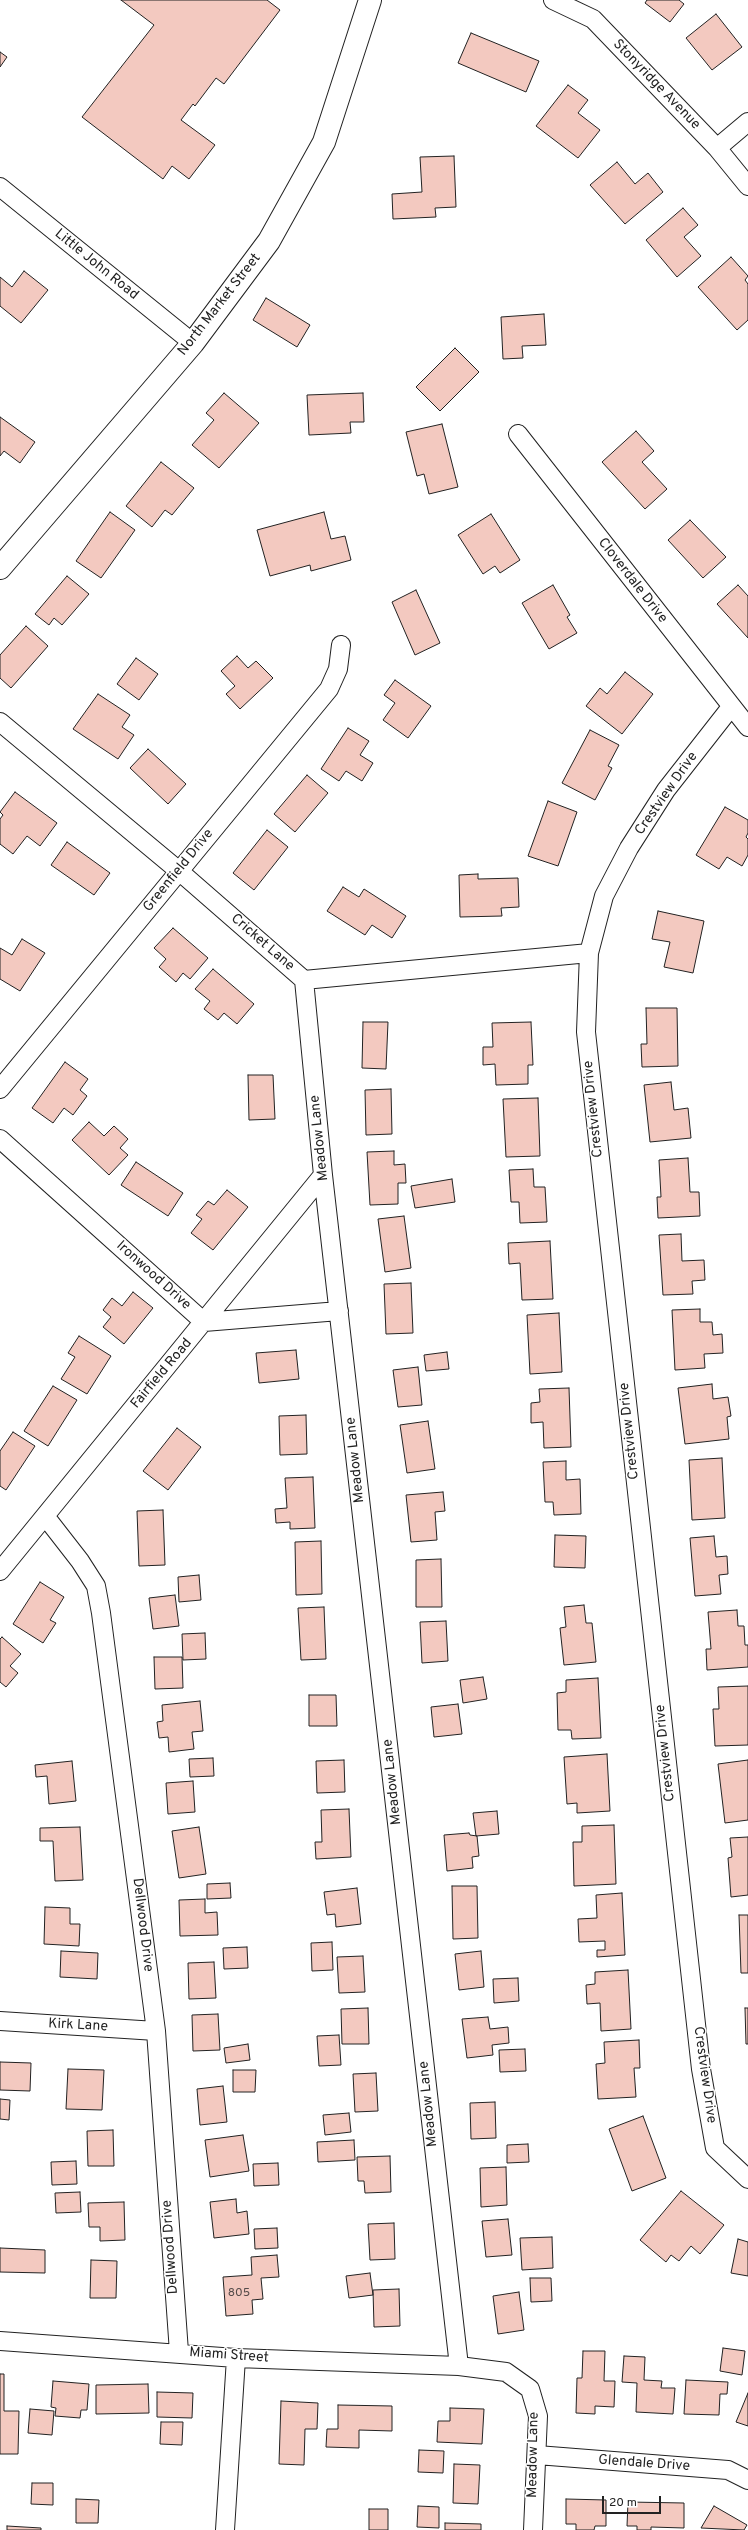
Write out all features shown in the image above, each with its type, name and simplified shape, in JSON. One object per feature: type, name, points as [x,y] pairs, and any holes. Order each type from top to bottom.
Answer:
[{"type":"street","name":"North Market Street","points":[[3,558],[193,343],[269,241],[324,142],[370,0]]},
{"type":"street","name":"Stonyridge Avenue","points":[[553,0],[593,19],[716,148],[748,186]]},
{"type":"street","points":[[716,148],[748,122]]},
{"type":"street","name":"Little John Road","points":[[0,187],[193,343]]},
{"type":"street","name":"Cloverdale Drive","points":[[518,434],[748,727]]},
{"type":"street","name":"Greenfield Drive","points":[[0,1089],[329,689],[338,669],[341,644]]},
{"type":"street","name":"Crestview Drive","points":[[731,707],[666,790],[629,848],[604,896],[588,953],[586,1032],[701,2069],[715,2148],[748,2179]]},
{"type":"street","name":"Cricket Lane","points":[[0,722],[179,871],[304,980],[588,953]]},
{"type":"street","name":"Meadow Lane","points":[[304,980],[323,1175],[459,2366],[506,2372],[530,2389],[538,2416],[532,2530]]},
{"type":"street","name":"Ironwood Drive","points":[[0,1138],[204,1322]]},
{"type":"street","name":"Fairfield Road","points":[[0,1571],[323,1175]]},
{"type":"street","points":[[204,1322],[339,1310]]},
{"type":"street","name":"Dellwood Drive","points":[[45,1516],[80,1561],[96,1586],[102,1613],[156,2030],[179,2352]]},
{"type":"street","name":"Kirk Lane","points":[[0,2021],[156,2030]]},
{"type":"street","name":"Miami Street","points":[[0,2341],[179,2352],[236,2358],[459,2366]]},
{"type":"street","points":[[225,2530],[236,2358]]},
{"type":"street","name":"Glendale Drive","points":[[537,2455],[728,2470],[748,2480]]},
{"type":"building","points":[[121,0],[267,0],[280,10],[224,84],[216,78],[195,106],[193,104],[181,120],[215,145],[189,179],[172,166],[163,179],[82,117],[154,25]]},
{"type":"building","points":[[647,0],[679,0],[684,4],[670,22],[645,3]]},
{"type":"building","points":[[716,14],[742,47],[712,70],[686,38]]},
{"type":"building","points":[[471,33],[539,61],[526,92],[458,63]]},
{"type":"building","points":[[0,52],[7,57],[0,67]]},
{"type":"building","points":[[568,85],[588,100],[578,113],[600,130],[578,158],[536,126]]},
{"type":"building","points":[[454,156],[456,207],[435,208],[436,217],[393,219],[392,194],[422,192],[420,157]]},
{"type":"building","points":[[617,162],[635,184],[648,173],[663,192],[625,224],[590,185]]},
{"type":"building","points":[[683,208],[698,225],[684,237],[701,256],[677,277],[646,240]]},
{"type":"building","points":[[731,257],[748,276],[745,280],[748,284],[748,320],[737,330],[698,287]]},
{"type":"building","points":[[24,271],[48,290],[21,323],[0,306],[0,277],[12,287]]},
{"type":"building","points":[[266,298],[310,325],[297,347],[253,320]]},
{"type":"building","points":[[544,314],[546,345],[522,346],[523,358],[503,359],[501,317]]},
{"type":"building","points":[[455,348],[479,372],[440,411],[416,387]]},
{"type":"building","points":[[224,393],[259,423],[219,468],[192,445],[214,420],[206,413]]},
{"type":"building","points":[[363,393],[364,422],[350,422],[351,433],[309,435],[307,395]]},
{"type":"building","points":[[0,417],[35,442],[20,463],[4,451],[0,456]]},
{"type":"building","points":[[442,424],[458,487],[429,494],[424,474],[417,476],[406,432]]},
{"type":"building","points":[[636,431],[654,451],[642,462],[667,489],[645,509],[602,462]]},
{"type":"building","points":[[161,462],[194,488],[172,515],[165,510],[152,527],[126,506]]},
{"type":"building","points":[[110,512],[135,530],[101,578],[76,561]]},
{"type":"building","points":[[324,512],[331,539],[345,536],[351,560],[311,571],[310,565],[270,576],[257,530]]},
{"type":"building","points":[[491,514],[520,560],[500,573],[495,566],[483,574],[458,535]]},
{"type":"building","points":[[690,520],[726,557],[703,578],[668,540]]},
{"type":"building","points":[[67,576],[89,594],[62,625],[54,618],[49,625],[35,614]]},
{"type":"building","points":[[553,585],[570,615],[567,617],[577,633],[549,649],[522,603]]},
{"type":"building","points":[[738,585],[748,596],[748,638],[717,604]]},
{"type":"building","points":[[416,590],[440,643],[415,655],[392,602]]},
{"type":"building","points":[[26,626],[48,646],[11,688],[0,678],[0,655]]},
{"type":"building","points":[[237,656],[248,668],[256,661],[273,678],[240,709],[226,694],[235,686],[221,671]]},
{"type":"building","points":[[136,658],[158,674],[139,700],[117,684]]},
{"type":"building","points":[[625,672],[653,694],[622,734],[586,706],[600,688],[607,694]]},
{"type":"building","points":[[395,680],[431,706],[408,738],[383,720],[395,703],[384,695]]},
{"type":"building","points":[[98,694],[130,715],[122,727],[134,735],[118,759],[73,729]]},
{"type":"building","points":[[348,728],[369,741],[360,755],[373,763],[362,781],[346,771],[339,781],[321,769]]},
{"type":"building","points":[[590,730],[619,745],[608,766],[612,768],[595,800],[562,783]]},
{"type":"building","points":[[148,749],[186,784],[168,804],[130,768]]},
{"type":"building","points":[[307,775],[328,793],[295,832],[274,814]]},
{"type":"building","points":[[15,792],[57,823],[40,846],[27,836],[13,854],[0,844],[0,819],[3,815],[0,812]]},
{"type":"building","points":[[548,801],[577,812],[558,866],[528,856]]},
{"type":"building","points":[[725,807],[748,820],[748,833],[746,837],[748,839],[748,855],[742,866],[727,857],[719,869],[696,855]]},
{"type":"building","points":[[267,830],[288,847],[254,890],[233,873]]},
{"type":"building","points":[[67,842],[110,873],[94,895],[51,865]]},
{"type":"building","points":[[478,874],[478,879],[518,878],[519,907],[501,908],[502,916],[460,917],[459,875]]},
{"type":"building","points":[[343,887],[359,897],[364,889],[406,916],[392,938],[372,925],[365,935],[327,911]]},
{"type":"building","points":[[658,911],[704,921],[693,973],[664,967],[670,942],[652,939]]},
{"type":"building","points":[[173,928],[208,958],[190,979],[183,973],[176,982],[159,967],[166,959],[154,948]]},
{"type":"building","points":[[22,939],[45,953],[20,991],[0,979],[0,948],[12,955]]},
{"type":"building","points":[[213,969],[254,1004],[237,1024],[224,1013],[218,1020],[204,1009],[210,1001],[195,989]]},
{"type":"building","points":[[646,1008],[677,1008],[678,1066],[642,1067],[641,1044],[647,1044]]},
{"type":"building","points":[[363,1022],[388,1022],[386,1069],[362,1068]]},
{"type":"building","points":[[531,1022],[533,1065],[528,1065],[528,1084],[496,1085],[495,1064],[483,1065],[483,1047],[493,1047],[492,1023]]},
{"type":"building","points":[[65,1062],[88,1079],[80,1090],[87,1096],[73,1115],[64,1108],[53,1123],[32,1108]]},
{"type":"building","points":[[248,1075],[273,1075],[275,1119],[249,1120]]},
{"type":"building","points":[[671,1082],[674,1110],[688,1108],[691,1138],[650,1142],[644,1085]]},
{"type":"building","points":[[391,1089],[392,1134],[366,1135],[365,1090]]},
{"type":"building","points":[[538,1098],[540,1156],[506,1157],[503,1099]]},
{"type":"building","points":[[89,1122],[104,1136],[114,1126],[128,1139],[120,1148],[128,1155],[109,1175],[72,1140]]},
{"type":"building","points":[[394,1151],[394,1165],[405,1164],[406,1183],[398,1183],[398,1204],[370,1205],[367,1152]]},
{"type":"building","points":[[688,1158],[690,1192],[699,1192],[700,1216],[658,1218],[657,1197],[661,1197],[659,1160]]},
{"type":"building","points":[[136,1162],[183,1193],[168,1216],[121,1185]]},
{"type":"building","points":[[533,1169],[534,1187],[545,1187],[547,1222],[520,1223],[519,1202],[511,1202],[509,1170]]},
{"type":"building","points":[[452,1179],[455,1202],[415,1208],[411,1186]]},
{"type":"building","points":[[227,1190],[248,1207],[213,1250],[191,1233],[202,1219],[196,1215],[208,1201],[214,1205]]},
{"type":"building","points":[[404,1216],[411,1268],[385,1272],[378,1219]]},
{"type":"building","points":[[681,1234],[682,1261],[704,1260],[705,1280],[692,1281],[693,1294],[663,1295],[659,1235]]},
{"type":"building","points":[[550,1241],[553,1299],[522,1300],[520,1263],[509,1264],[508,1243]]},
{"type":"building","points":[[411,1283],[413,1333],[386,1334],[384,1284]]},
{"type":"building","points":[[133,1292],[153,1308],[124,1344],[103,1327],[111,1317],[103,1310],[112,1298],[122,1306]]},
{"type":"building","points":[[700,1309],[700,1322],[712,1322],[713,1335],[722,1334],[723,1353],[704,1354],[705,1368],[675,1370],[672,1310]]},
{"type":"building","points":[[559,1313],[562,1372],[530,1374],[527,1315]]},
{"type":"building","points":[[79,1336],[111,1356],[87,1394],[61,1379],[75,1357],[68,1353]]},
{"type":"building","points":[[296,1350],[299,1379],[259,1383],[256,1353]]},
{"type":"building","points":[[447,1352],[449,1369],[426,1371],[424,1355]]},
{"type":"building","points":[[418,1367],[422,1405],[398,1407],[393,1370]]},
{"type":"building","points":[[712,1384],[713,1399],[728,1397],[731,1416],[727,1417],[729,1439],[685,1444],[678,1388]]},
{"type":"building","points":[[53,1386],[77,1400],[48,1446],[24,1431]]},
{"type":"building","points":[[569,1388],[571,1447],[544,1448],[543,1422],[531,1423],[531,1403],[540,1402],[539,1389]]},
{"type":"building","points":[[306,1415],[307,1454],[280,1455],[279,1416]]},
{"type":"building","points":[[428,1421],[435,1469],[407,1473],[400,1425]]},
{"type":"building","points":[[177,1428],[201,1447],[168,1490],[143,1471]]},
{"type":"building","points":[[13,1432],[35,1446],[6,1490],[0,1486],[0,1451]]},
{"type":"building","points":[[722,1458],[725,1518],[692,1520],[689,1460]]},
{"type":"building","points":[[566,1461],[566,1480],[580,1479],[581,1514],[554,1515],[553,1502],[545,1502],[543,1462]]},
{"type":"building","points":[[313,1477],[315,1528],[290,1529],[290,1522],[276,1523],[275,1509],[287,1508],[285,1478]]},
{"type":"building","points":[[443,1492],[445,1511],[435,1512],[437,1540],[411,1542],[406,1495]]},
{"type":"building","points":[[163,1510],[165,1565],[139,1566],[137,1511]]},
{"type":"building","points":[[555,1535],[586,1536],[585,1568],[554,1567]]},
{"type":"building","points":[[714,1536],[716,1557],[727,1556],[728,1574],[719,1575],[721,1594],[695,1596],[690,1538]]},
{"type":"building","points":[[321,1541],[322,1594],[296,1595],[295,1542]]},
{"type":"building","points":[[441,1559],[442,1607],[416,1607],[416,1560]]},
{"type":"building","points":[[199,1575],[201,1600],[179,1602],[178,1577]]},
{"type":"building","points":[[40,1582],[64,1597],[50,1620],[56,1623],[43,1643],[13,1624]]},
{"type":"building","points":[[175,1595],[179,1626],[153,1629],[149,1598]]},
{"type":"building","points":[[584,1605],[586,1623],[592,1623],[596,1662],[564,1665],[560,1628],[566,1627],[564,1607]]},
{"type":"building","points":[[324,1607],[326,1659],[301,1660],[298,1608]]},
{"type":"building","points":[[737,1610],[738,1626],[744,1626],[745,1645],[748,1645],[748,1667],[707,1670],[706,1649],[711,1649],[708,1612]]},
{"type":"building","points":[[446,1621],[448,1661],[422,1663],[420,1622]]},
{"type":"building","points":[[205,1633],[206,1659],[183,1660],[182,1634]]},
{"type":"building","points":[[2,1637],[21,1654],[10,1666],[18,1673],[6,1687],[0,1682],[0,1639]]},
{"type":"building","points":[[154,1657],[182,1657],[183,1688],[155,1689]]},
{"type":"building","points":[[483,1677],[487,1699],[463,1703],[460,1680]]},
{"type":"building","points":[[598,1678],[601,1738],[572,1739],[571,1730],[558,1730],[557,1693],[566,1692],[566,1680]]},
{"type":"building","points":[[748,1686],[748,1745],[715,1746],[713,1709],[719,1709],[718,1687]]},
{"type":"building","points":[[309,1695],[336,1695],[337,1726],[309,1726]]},
{"type":"building","points":[[200,1701],[203,1731],[192,1732],[194,1749],[169,1752],[168,1737],[159,1738],[157,1722],[163,1721],[162,1705]]},
{"type":"building","points":[[458,1704],[462,1734],[434,1737],[431,1707]]},
{"type":"building","points":[[607,1754],[610,1811],[577,1813],[577,1803],[567,1804],[564,1757]]},
{"type":"building","points":[[213,1758],[214,1776],[190,1777],[189,1759]]},
{"type":"building","points":[[344,1760],[345,1792],[317,1793],[316,1761]]},
{"type":"building","points":[[748,1760],[748,1820],[725,1823],[718,1764]]},
{"type":"building","points":[[72,1761],[76,1801],[49,1804],[47,1776],[36,1777],[35,1765]]},
{"type":"building","points":[[193,1781],[195,1812],[168,1814],[166,1783]]},
{"type":"building","points":[[349,1809],[351,1857],[316,1859],[315,1842],[322,1842],[321,1810]]},
{"type":"building","points":[[497,1811],[499,1834],[476,1836],[473,1813]]},
{"type":"building","points":[[614,1825],[616,1884],[574,1886],[573,1842],[582,1842],[582,1826]]},
{"type":"building","points":[[80,1827],[83,1880],[55,1881],[53,1841],[40,1841],[40,1828]]},
{"type":"building","points":[[199,1827],[206,1874],[179,1878],[172,1831]]},
{"type":"building","points":[[469,1833],[470,1835],[477,1836],[479,1856],[472,1857],[473,1868],[447,1871],[444,1835]]},
{"type":"building","points":[[748,1837],[748,1895],[731,1897],[728,1858],[732,1857],[730,1838]]},
{"type":"building","points":[[230,1883],[231,1898],[207,1899],[207,1884]]},
{"type":"building","points":[[452,1886],[477,1886],[478,1938],[453,1939]]},
{"type":"building","points":[[357,1888],[361,1924],[336,1927],[335,1914],[327,1915],[324,1892]]},
{"type":"building","points":[[622,1893],[625,1955],[597,1957],[597,1950],[605,1950],[605,1941],[579,1942],[578,1919],[597,1918],[596,1895]]},
{"type":"building","points":[[205,1899],[205,1913],[217,1912],[218,1935],[180,1936],[179,1900]]},
{"type":"building","points":[[45,1907],[70,1908],[70,1924],[80,1924],[79,1946],[44,1944]]},
{"type":"building","points":[[739,1915],[748,1915],[748,1973],[741,1973]]},
{"type":"building","points":[[332,1942],[333,1970],[312,1971],[311,1943]]},
{"type":"building","points":[[247,1947],[248,1968],[224,1969],[223,1948]]},
{"type":"building","points":[[61,1951],[98,1953],[97,1979],[60,1977]]},
{"type":"building","points":[[481,1951],[484,1987],[459,1990],[455,1954]]},
{"type":"building","points":[[363,1956],[365,1992],[339,1993],[337,1957]]},
{"type":"building","points":[[214,1962],[216,1998],[189,1999],[188,1963]]},
{"type":"building","points":[[628,1970],[631,2029],[601,2031],[600,2003],[587,2004],[586,1985],[595,1984],[595,1972]]},
{"type":"building","points":[[518,1978],[519,2001],[494,2003],[493,1979]]},
{"type":"building","points":[[368,2008],[369,2044],[342,2044],[341,2009]]},
{"type":"building","points":[[745,2008],[748,2008],[748,2044],[746,2044]]},
{"type":"building","points":[[218,2014],[220,2050],[193,2051],[192,2015]]},
{"type":"building","points":[[488,2017],[490,2029],[508,2027],[509,2043],[492,2045],[493,2055],[467,2058],[462,2019]]},
{"type":"building","points":[[339,2035],[341,2065],[319,2066],[317,2036]]},
{"type":"building","points":[[639,2040],[640,2068],[634,2068],[636,2097],[598,2099],[596,2064],[605,2063],[604,2042]]},
{"type":"building","points":[[248,2044],[250,2060],[226,2063],[224,2048]]},
{"type":"building","points":[[525,2049],[526,2071],[500,2072],[499,2050]]},
{"type":"building","points":[[0,2062],[31,2063],[30,2091],[0,2090]]},
{"type":"building","points":[[68,2069],[104,2070],[102,2110],[66,2109]]},
{"type":"building","points":[[233,2070],[256,2070],[255,2092],[233,2092]]},
{"type":"building","points":[[376,2073],[378,2111],[355,2112],[353,2074]]},
{"type":"building","points":[[223,2086],[227,2122],[200,2125],[197,2089]]},
{"type":"building","points":[[0,2099],[10,2100],[9,2120],[0,2119]]},
{"type":"building","points":[[495,2102],[496,2138],[471,2139],[470,2103]]},
{"type":"building","points":[[349,2113],[351,2132],[325,2135],[323,2115]]},
{"type":"building","points":[[643,2116],[666,2178],[632,2191],[609,2129]]},
{"type":"building","points":[[113,2130],[114,2166],[88,2166],[87,2131]]},
{"type":"building","points":[[243,2135],[249,2171],[210,2177],[205,2140]]},
{"type":"building","points":[[354,2140],[355,2160],[318,2162],[317,2142]]},
{"type":"building","points":[[528,2144],[529,2162],[507,2163],[507,2145]]},
{"type":"building","points":[[390,2156],[391,2192],[365,2193],[364,2181],[358,2181],[357,2157]]},
{"type":"building","points":[[76,2161],[77,2184],[52,2185],[51,2162]]},
{"type":"building","points":[[278,2163],[279,2185],[254,2186],[253,2164]]},
{"type":"building","points":[[506,2167],[507,2205],[481,2207],[480,2168]]},
{"type":"building","points":[[681,2191],[724,2225],[700,2254],[691,2246],[679,2261],[671,2255],[666,2262],[640,2240]]},
{"type":"building","points":[[80,2192],[81,2212],[56,2213],[55,2193]]},
{"type":"building","points":[[236,2199],[237,2213],[247,2211],[249,2234],[214,2238],[210,2202]]},
{"type":"building","points":[[124,2202],[125,2240],[100,2241],[100,2227],[89,2227],[88,2203]]},
{"type":"building","points":[[508,2219],[512,2255],[486,2257],[482,2221]]},
{"type":"building","points":[[394,2223],[395,2259],[370,2260],[368,2224]]},
{"type":"building","points":[[277,2228],[278,2248],[255,2249],[254,2229]]},
{"type":"building","points":[[552,2237],[553,2268],[522,2270],[520,2238]]},
{"type":"building","points":[[738,2239],[748,2242],[748,2276],[731,2273]]},
{"type":"building","points":[[0,2248],[45,2250],[45,2273],[0,2272]]},
{"type":"building","points":[[277,2255],[279,2277],[261,2278],[263,2299],[252,2300],[253,2314],[226,2316],[223,2277],[252,2275],[251,2257]]},
{"type":"building","points":[[91,2260],[117,2261],[116,2298],[90,2298]]},
{"type":"building","points":[[370,2273],[373,2295],[349,2298],[346,2276]]},
{"type":"building","points":[[530,2278],[551,2278],[552,2301],[531,2302]]},
{"type":"building","points":[[399,2289],[400,2326],[374,2327],[373,2290]]},
{"type":"building","points":[[519,2292],[524,2330],[498,2334],[493,2296]]},
{"type":"building","points":[[723,2348],[745,2351],[742,2375],[720,2371]]},
{"type":"building","points":[[583,2351],[605,2351],[604,2381],[615,2381],[614,2407],[595,2406],[595,2414],[576,2413],[577,2378],[582,2378]]},
{"type":"building","points":[[624,2356],[645,2357],[644,2380],[662,2381],[661,2388],[675,2388],[673,2414],[636,2412],[637,2383],[622,2382]]},
{"type":"building","points":[[0,2374],[4,2374],[4,2411],[19,2411],[18,2454],[0,2454]]},
{"type":"building","points":[[686,2380],[728,2382],[727,2394],[720,2394],[719,2415],[684,2414]]},
{"type":"building","points":[[53,2381],[89,2384],[87,2410],[81,2410],[80,2418],[55,2416],[56,2408],[51,2407]]},
{"type":"building","points":[[148,2384],[149,2413],[96,2414],[96,2385]]},
{"type":"building","points":[[157,2392],[193,2393],[192,2418],[157,2417]]},
{"type":"building","points":[[748,2393],[748,2426],[736,2422]]},
{"type":"building","points":[[281,2401],[318,2403],[317,2429],[305,2429],[304,2465],[279,2464]]},
{"type":"building","points":[[338,2405],[392,2406],[392,2431],[359,2430],[359,2448],[326,2447],[327,2429],[338,2429]]},
{"type":"building","points":[[450,2408],[484,2409],[482,2444],[437,2442],[438,2421],[450,2421]]},
{"type":"building","points":[[30,2409],[54,2411],[52,2435],[28,2433]]},
{"type":"building","points":[[161,2422],[183,2422],[182,2445],[160,2444]]},
{"type":"building","points":[[419,2450],[444,2451],[443,2473],[418,2472]]},
{"type":"building","points":[[454,2464],[480,2465],[478,2504],[453,2503]]},
{"type":"building","points":[[32,2483],[53,2483],[53,2505],[31,2504]]},
{"type":"building","points":[[76,2499],[99,2500],[98,2523],[76,2523]]},
{"type":"building","points":[[566,2499],[606,2500],[606,2526],[595,2526],[594,2530],[576,2530],[576,2524],[566,2524]]},
{"type":"building","points":[[628,2502],[684,2503],[684,2528],[651,2527],[651,2530],[637,2530],[637,2526],[627,2526]]},
{"type":"building","points":[[418,2506],[439,2507],[439,2528],[417,2527]]},
{"type":"building","points":[[714,2506],[747,2525],[744,2530],[701,2528]]},
{"type":"building","points":[[369,2509],[388,2509],[388,2530],[369,2530]]},
{"type":"building","points":[[445,2523],[481,2524],[481,2530],[445,2530]]},
{"type":"building","points":[[7,2526],[41,2528],[41,2530],[7,2530]]}]
